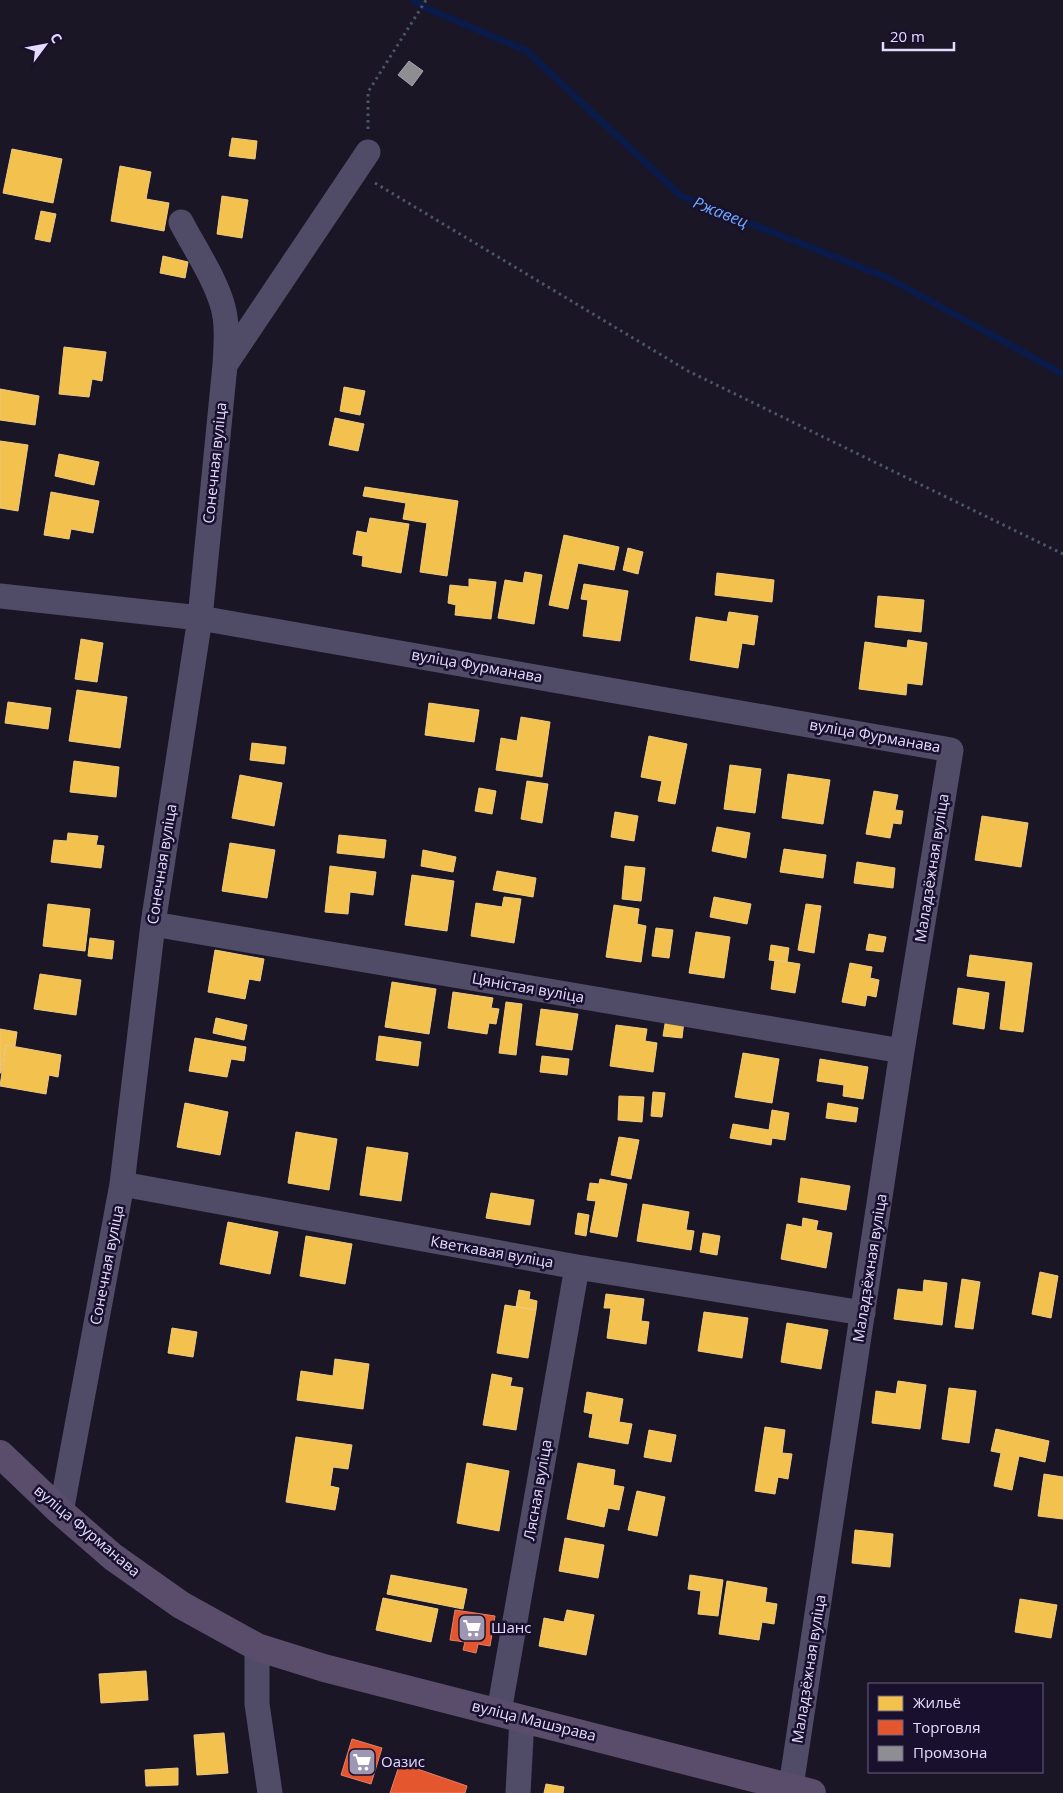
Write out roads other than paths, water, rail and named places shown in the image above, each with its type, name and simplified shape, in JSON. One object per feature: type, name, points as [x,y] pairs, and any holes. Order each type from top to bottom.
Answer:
[{"type":"main road","name":"вуліца Фурманава","points":[[0,1454],[61,1512],[113,1557],[181,1605],[258,1647]]},
{"type":"main road","name":"вуліца Машэрава","points":[[258,1647],[324,1668],[798,1791]]},
{"type":"street","points":[[225,365],[362,162]]},
{"type":"street","name":"Сонечная вуліца","points":[[61,1512],[122,1184],[153,924],[200,618],[225,365],[227,341],[223,308],[218,292],[181,222]]},
{"type":"street","name":"вуліца Фурманава","points":[[0,596],[200,618],[951,750]]},
{"type":"street","name":"Маладзёжная вуліца","points":[[798,1791],[863,1313],[902,1051],[951,750]]},
{"type":"street","name":"Цяністая вуліца","points":[[153,924],[902,1051]]},
{"type":"street","name":"Кветкавая вуліца","points":[[122,1184],[577,1267],[863,1313]]},
{"type":"street","name":"Лясная вуліца","points":[[518,1793],[511,1715],[577,1267]]},
{"type":"street","points":[[258,1647],[257,1704],[270,1793]]},
{"type":"waterway","name":"Ржавец","points":[[413,0],[424,7],[527,51],[681,196],[888,278],[1063,374]]},
{"type":"place","name":"Шанс","points":[[472,1628]]},
{"type":"place","name":"Оазис","points":[[362,1762]]}]
